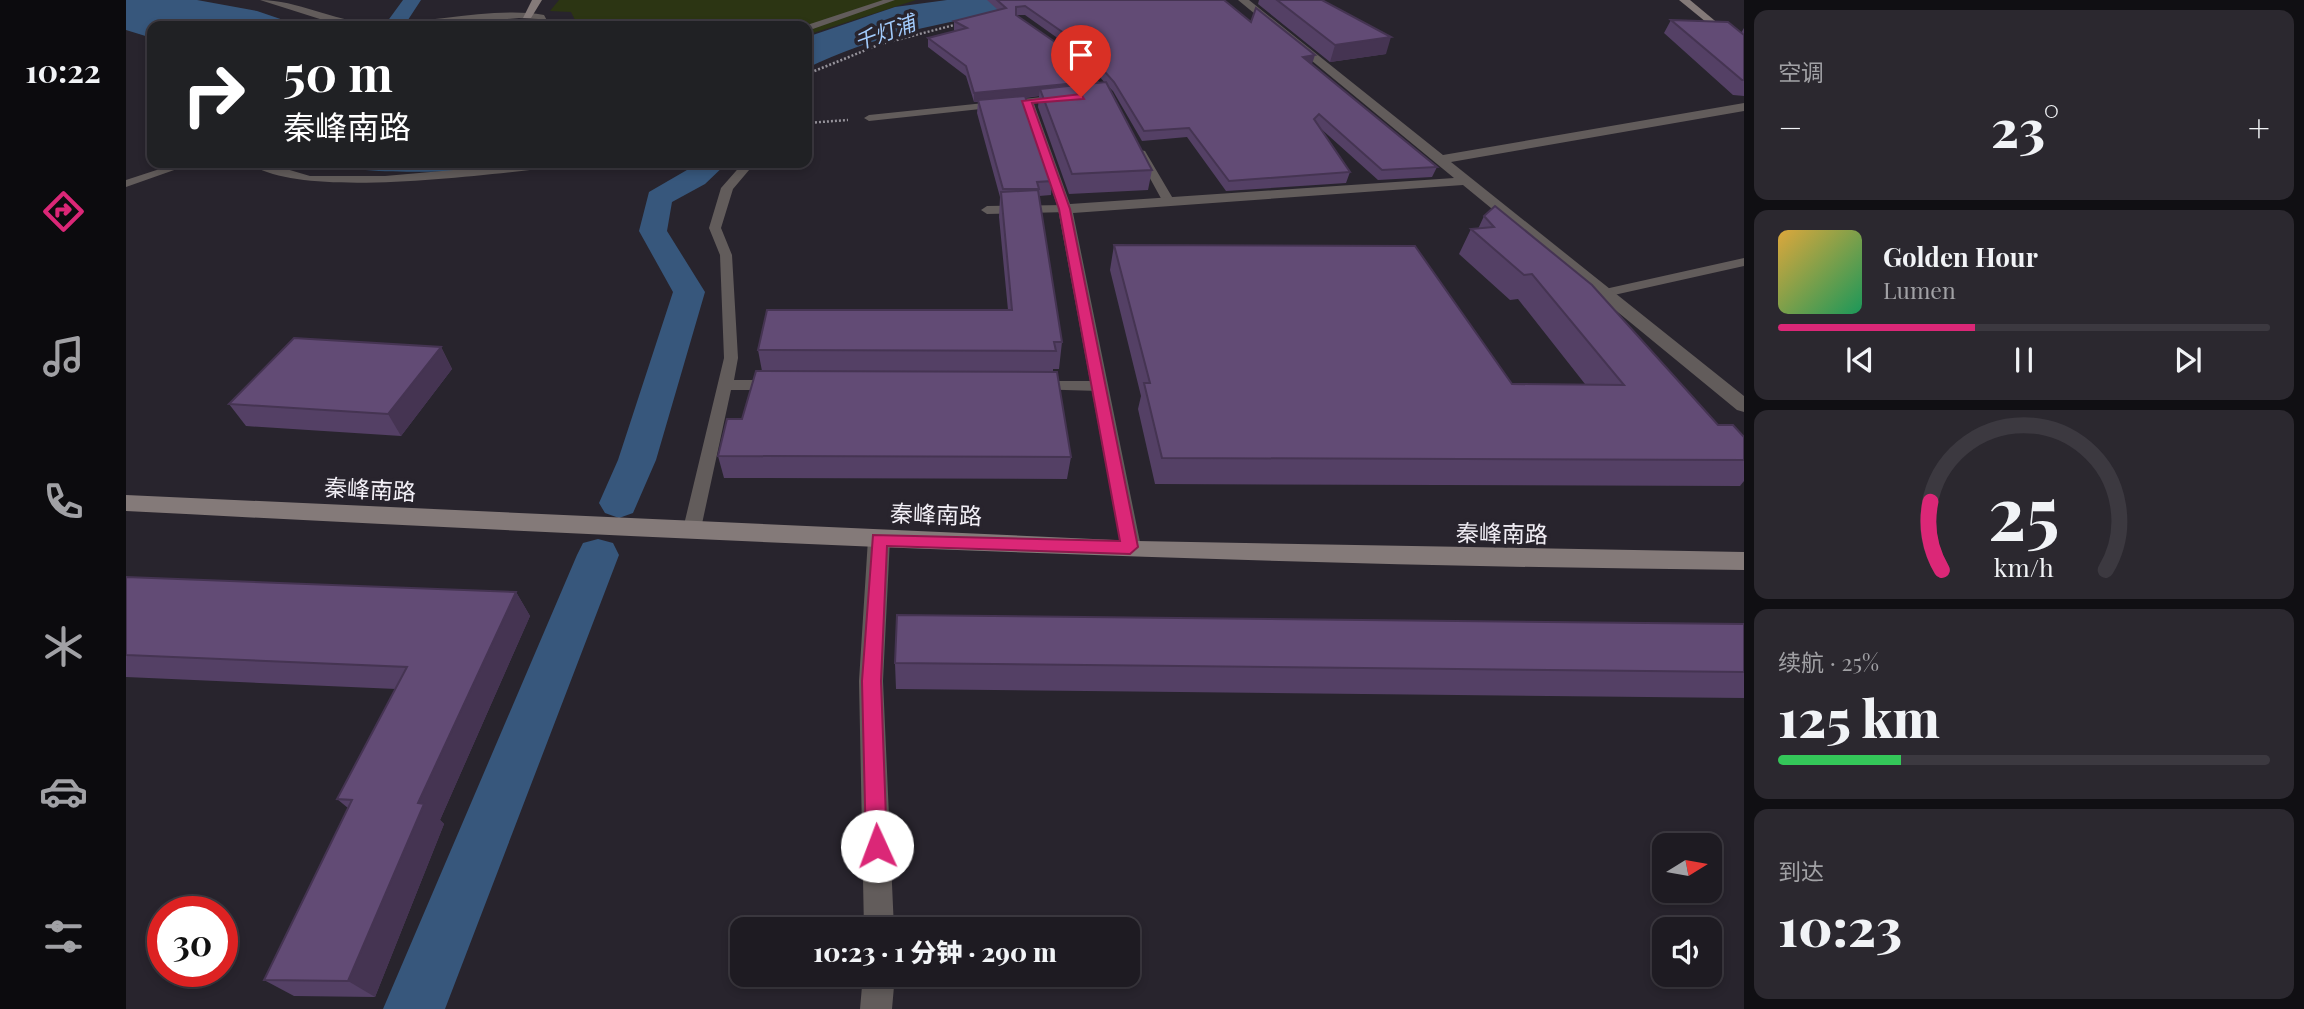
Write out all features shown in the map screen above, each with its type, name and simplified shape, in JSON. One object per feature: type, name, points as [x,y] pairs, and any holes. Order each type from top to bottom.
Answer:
[{"type":"street","points":[[527,16],[537,0]]},
{"type":"street","points":[[1243,0],[1744,406]]},
{"type":"street","points":[[1684,0],[1744,50]]},
{"type":"street","points":[[1027,101],[1065,209],[1130,547]]},
{"type":"street","points":[[1440,159],[1744,107]]},
{"type":"street","points":[[1065,209],[1467,181]]},
{"type":"street","name":"秦峰南路","points":[[126,503],[691,533],[1490,561],[1744,561]]},
{"type":"street","points":[[879,539],[871,681],[879,917]]},
{"type":"street","points":[[876,1009],[878,987]]},
{"type":"lane","points":[[264,0],[284,3],[339,21]]},
{"type":"lane","points":[[812,26],[891,0]]},
{"type":"lane","points":[[443,21],[527,16],[541,17],[543,21]]},
{"type":"lane","points":[[869,118],[1081,97]]},
{"type":"lane","points":[[1135,142],[1169,202]]},
{"type":"lane","points":[[126,184],[173,168]]},
{"type":"lane","points":[[272,168],[309,179],[385,179],[512,168]]},
{"type":"lane","points":[[691,533],[731,358],[726,255],[715,228],[727,188],[745,168]]},
{"type":"lane","points":[[987,210],[1065,209]]},
{"type":"lane","points":[[1605,293],[1744,262]]},
{"type":"lane","points":[[725,385],[794,386]]},
{"type":"lane","points":[[1016,386],[1099,386]]},
{"type":"path","points":[[812,72],[831,62],[914,34],[962,23]]},
{"type":"path","points":[[812,123],[869,118]]},
{"type":"green space","points":[[559,0],[916,0],[812,33],[812,21],[576,21],[571,12],[550,11]]},
{"type":"water","points":[[126,0],[197,0],[257,11],[286,21],[147,21],[147,36],[126,30]]},
{"type":"water","name":"千灯浦","points":[[947,0],[1100,0],[988,15],[912,30],[840,53],[812,66],[812,35],[895,7]]},
{"type":"water","points":[[346,168],[489,168],[422,172]]},
{"type":"building","points":[[997,0],[1224,0],[1251,22],[1256,8],[1315,55],[1303,57],[1437,167],[1382,170],[1319,114],[1314,119],[1350,172],[1229,181],[1189,128],[1144,131],[1114,82],[1081,45],[1025,6],[1016,7],[1016,15],[1071,53],[1097,81],[974,93],[966,66],[928,38],[967,28],[954,21],[1006,8]]},
{"type":"building","points":[[1277,0],[1322,0],[1391,37],[1335,45]]},
{"type":"building","points":[[1671,20],[1728,22],[1744,35],[1744,80],[1742,80]]},
{"type":"building","points":[[1106,82],[1152,170],[1072,174],[1040,89]]},
{"type":"building","points":[[1025,96],[1052,181],[1037,182],[1039,189],[1003,189],[978,100]]},
{"type":"building","points":[[1038,190],[1062,342],[1054,342],[1056,351],[758,350],[767,310],[1012,310],[1001,192]]},
{"type":"building","points":[[1495,206],[1592,285],[1718,425],[1733,425],[1744,437],[1744,460],[1162,458],[1144,383],[1150,383],[1114,245],[1415,246],[1512,384],[1624,385],[1532,274],[1524,275],[1471,229],[1494,227],[1484,216]]},
{"type":"building","points":[[294,338],[441,347],[388,414],[229,404]]},
{"type":"building","points":[[756,371],[1057,372],[1071,457],[718,456],[727,419],[742,419]]},
{"type":"building","points":[[126,577],[516,592],[418,803],[424,804],[348,981],[264,980],[352,800],[337,799],[407,667],[126,655]]},
{"type":"building","points":[[897,615],[1744,624],[1744,672],[895,663]]},
{"type":"waterway","points":[[397,21],[412,0]]},
{"type":"waterway","points":[[619,503],[637,460],[689,292],[653,231],[659,198],[696,178],[708,168]]},
{"type":"waterway","points":[[414,1009],[598,555]]},
{"type":"route","points":[[877,846],[871,681],[879,539],[1130,547],[1065,209],[1027,101],[1081,97]]}]
